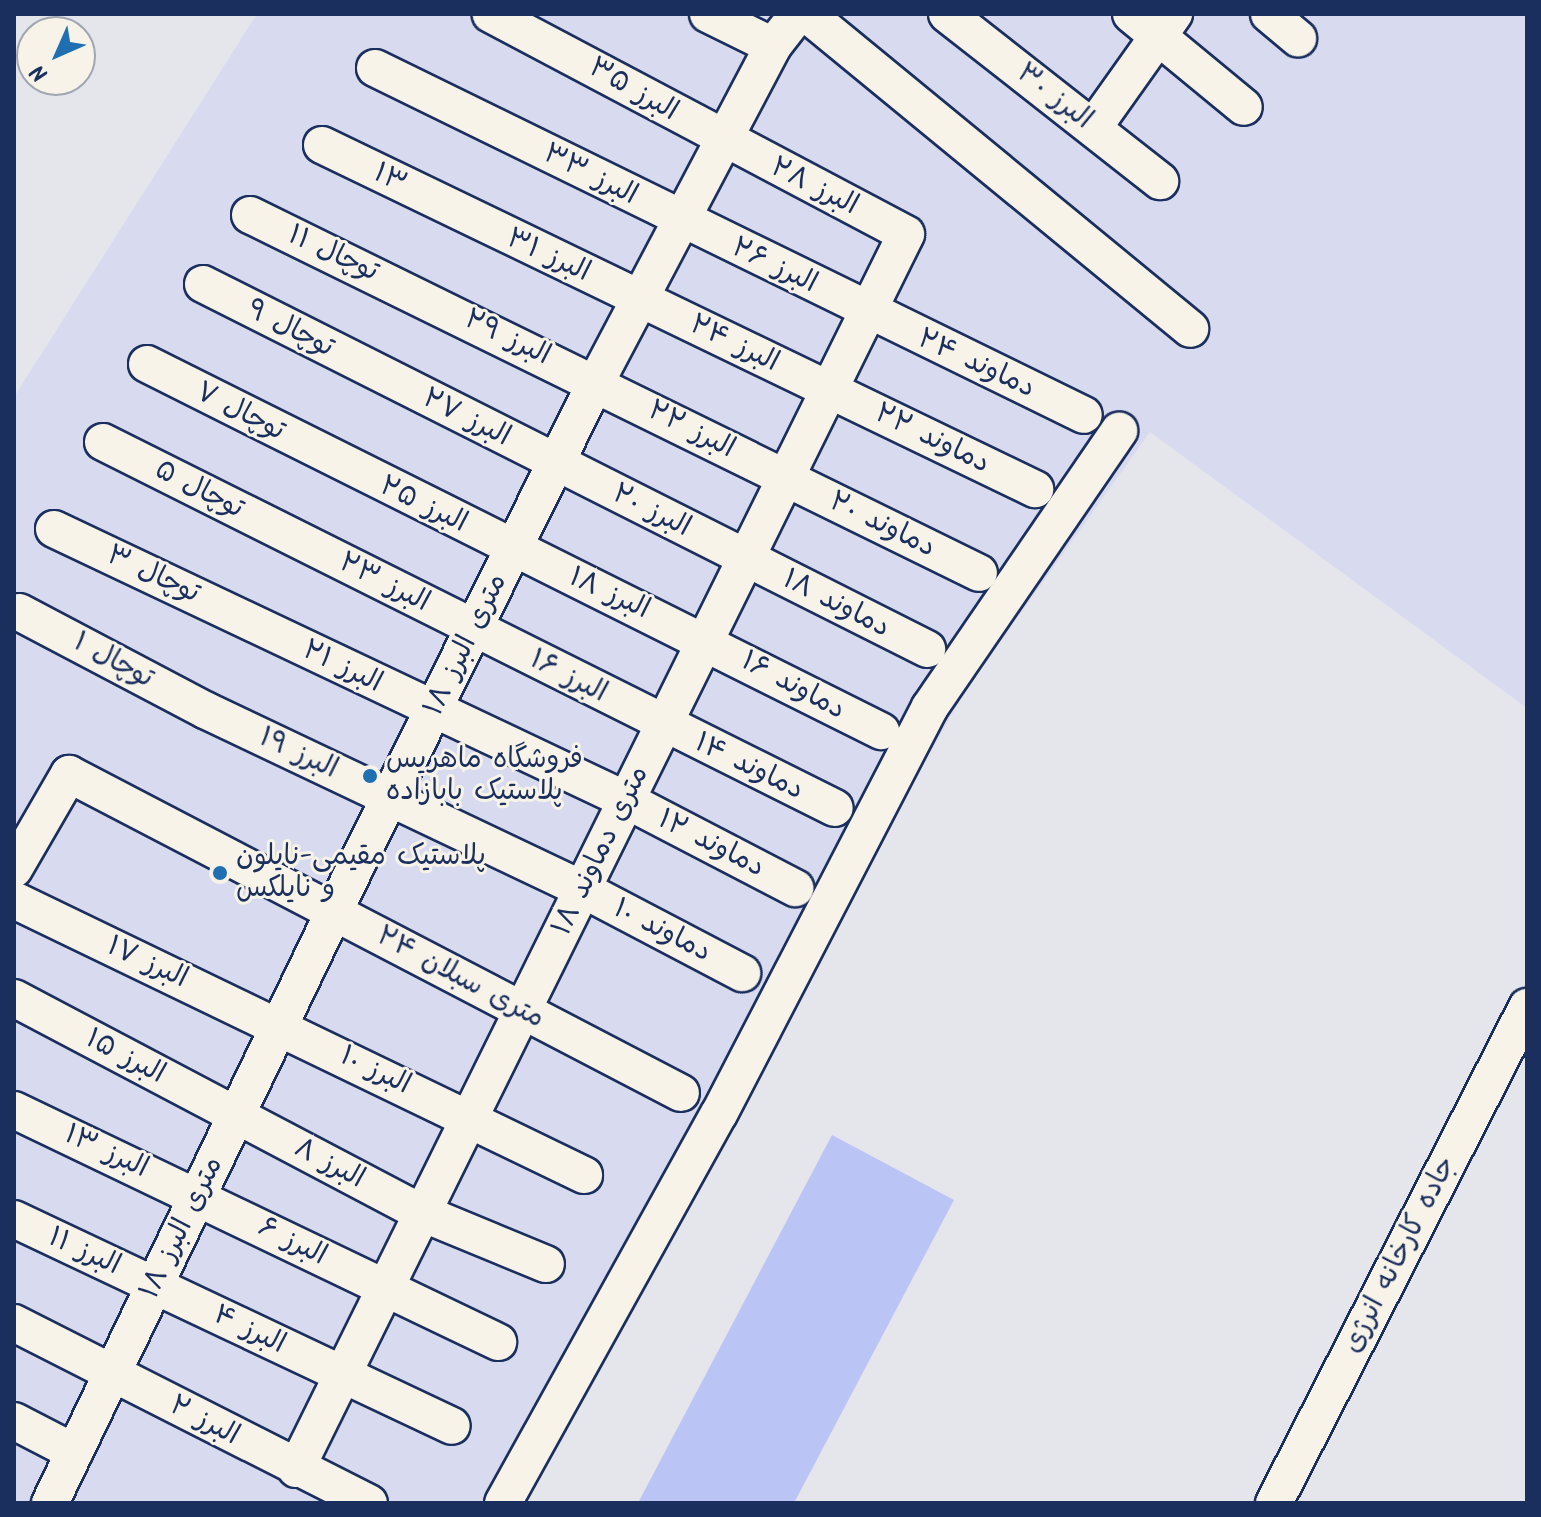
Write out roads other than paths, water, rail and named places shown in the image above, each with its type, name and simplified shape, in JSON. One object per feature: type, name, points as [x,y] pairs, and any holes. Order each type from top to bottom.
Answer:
[{"type":"street","name":"البرز ۳۵","points":[[491,14],[544,39],[723,141]]},
{"type":"street","points":[[708,14],[773,46]]},
{"type":"street","name":"۱۸ متری البرز","points":[[50,1503],[334,912],[596,382],[773,46],[798,14]]},
{"type":"street","points":[[807,14],[1190,329]]},
{"type":"street","name":"البرز ۳۰","points":[[947,14],[1160,181]]},
{"type":"street","points":[[1269,14],[1298,38]]},
{"type":"street","points":[[1093,128],[1154,21],[1244,107]]},
{"type":"street","name":"البرز ۳۳","points":[[375,68],[681,220]]},
{"type":"street","name":"البرز ۲۸","points":[[723,141],[906,234]]},
{"type":"street","name":"۱۳","points":[[322,145],[457,213]]},
{"type":"street","name":"البرز ۳۱","points":[[457,213],[639,298]]},
{"type":"street","name":"توچال ۱۱","points":[[250,215],[417,293]]},
{"type":"street","name":"البرز ۲۶","points":[[681,220],[867,312]]},
{"type":"street","name":"۱۸ متری دماوند","points":[[296,1469],[906,234]]},
{"type":"street","name":"توچال ۹","points":[[203,284],[377,373]]},
{"type":"street","name":"البرز ۲۹","points":[[417,293],[596,382]]},
{"type":"street","name":"البرز ۲۴","points":[[639,298],[829,389]]},
{"type":"street","name":"دماوند ۲۴","points":[[867,312],[1084,415]]},
{"type":"street","name":"توچال ۷","points":[[147,364],[333,461]]},
{"type":"street","name":"البرز ۲۷","points":[[377,373],[556,463]]},
{"type":"street","name":"البرز ۲۲","points":[[596,382],[786,477]]},
{"type":"street","name":"دماوند ۲۲","points":[[829,389],[1035,489]]},
{"type":"street","points":[[503,1503],[719,1114],[930,707],[1119,431]]},
{"type":"street","name":"توچال ۵","points":[[103,442],[294,537]]},
{"type":"street","name":"البرز ۲۵","points":[[333,461],[513,549]]},
{"type":"street","name":"البرز ۲۰","points":[[556,463],[745,558]]},
{"type":"street","name":"دماوند ۲۰","points":[[786,477],[979,573]]},
{"type":"street","name":"توچال ۳","points":[[54,529],[252,622]]},
{"type":"street","name":"البرز ۲۳","points":[[294,537],[474,629]]},
{"type":"street","name":"البرز ۱۸","points":[[513,549],[705,640]]},
{"type":"street","name":"دماوند ۱۸","points":[[745,558],[927,649]]},
{"type":"street","name":"توچال ۱","points":[[19,612],[207,711]]},
{"type":"street","name":"البرز ۲۱","points":[[252,622],[433,711],[626,800]]},
{"type":"street","name":"البرز ۱۶","points":[[474,629],[663,725]]},
{"type":"street","name":"دماوند ۱۶","points":[[705,640],[881,731]]},
{"type":"street","name":"البرز ۱۹","points":[[207,711],[582,889]]},
{"type":"street","name":"دماوند ۱۴","points":[[663,725],[835,808]]},
{"type":"street","name":"۲۴ متری سبلان","points":[[14,869],[69,774],[681,1093]]},
{"type":"street","name":"دماوند ۱۲","points":[[626,800],[795,888]]},
{"type":"street","name":"دماوند ۱۰","points":[[582,889],[742,973]]},
{"type":"street","name":"البرز ۱۷","points":[[14,900],[280,1025]]},
{"type":"street","name":"البرز ۱۵","points":[[14,998],[236,1115]]},
{"type":"street","name":"جاده کارخانه انرژی","points":[[1274,1503],[1527,1007]]},
{"type":"street","name":"البرز ۱۰","points":[[280,1025],[584,1175]]},
{"type":"street","name":"البرز ۱۳","points":[[14,1110],[198,1195]]},
{"type":"street","name":"البرز ۸","points":[[236,1115],[422,1213],[546,1264]]},
{"type":"street","name":"البرز ۶","points":[[198,1195],[498,1342]]},
{"type":"street","name":"البرز ۱۱","points":[[14,1219],[155,1285]]},
{"type":"street","name":"البرز ۴","points":[[155,1285],[451,1426]]},
{"type":"street","name":"البرز ۲","points":[[14,1323],[296,1469],[369,1503]]},
{"type":"street","points":[[14,1421],[74,1452]]},
{"type":"place","name":"فروشگاه ماهریس پلاستیک بابازاده","points":[[370,776]]},
{"type":"place","name":"پلاستیک مقیمی-نایلون و نایلکس","points":[[220,873]]}]
